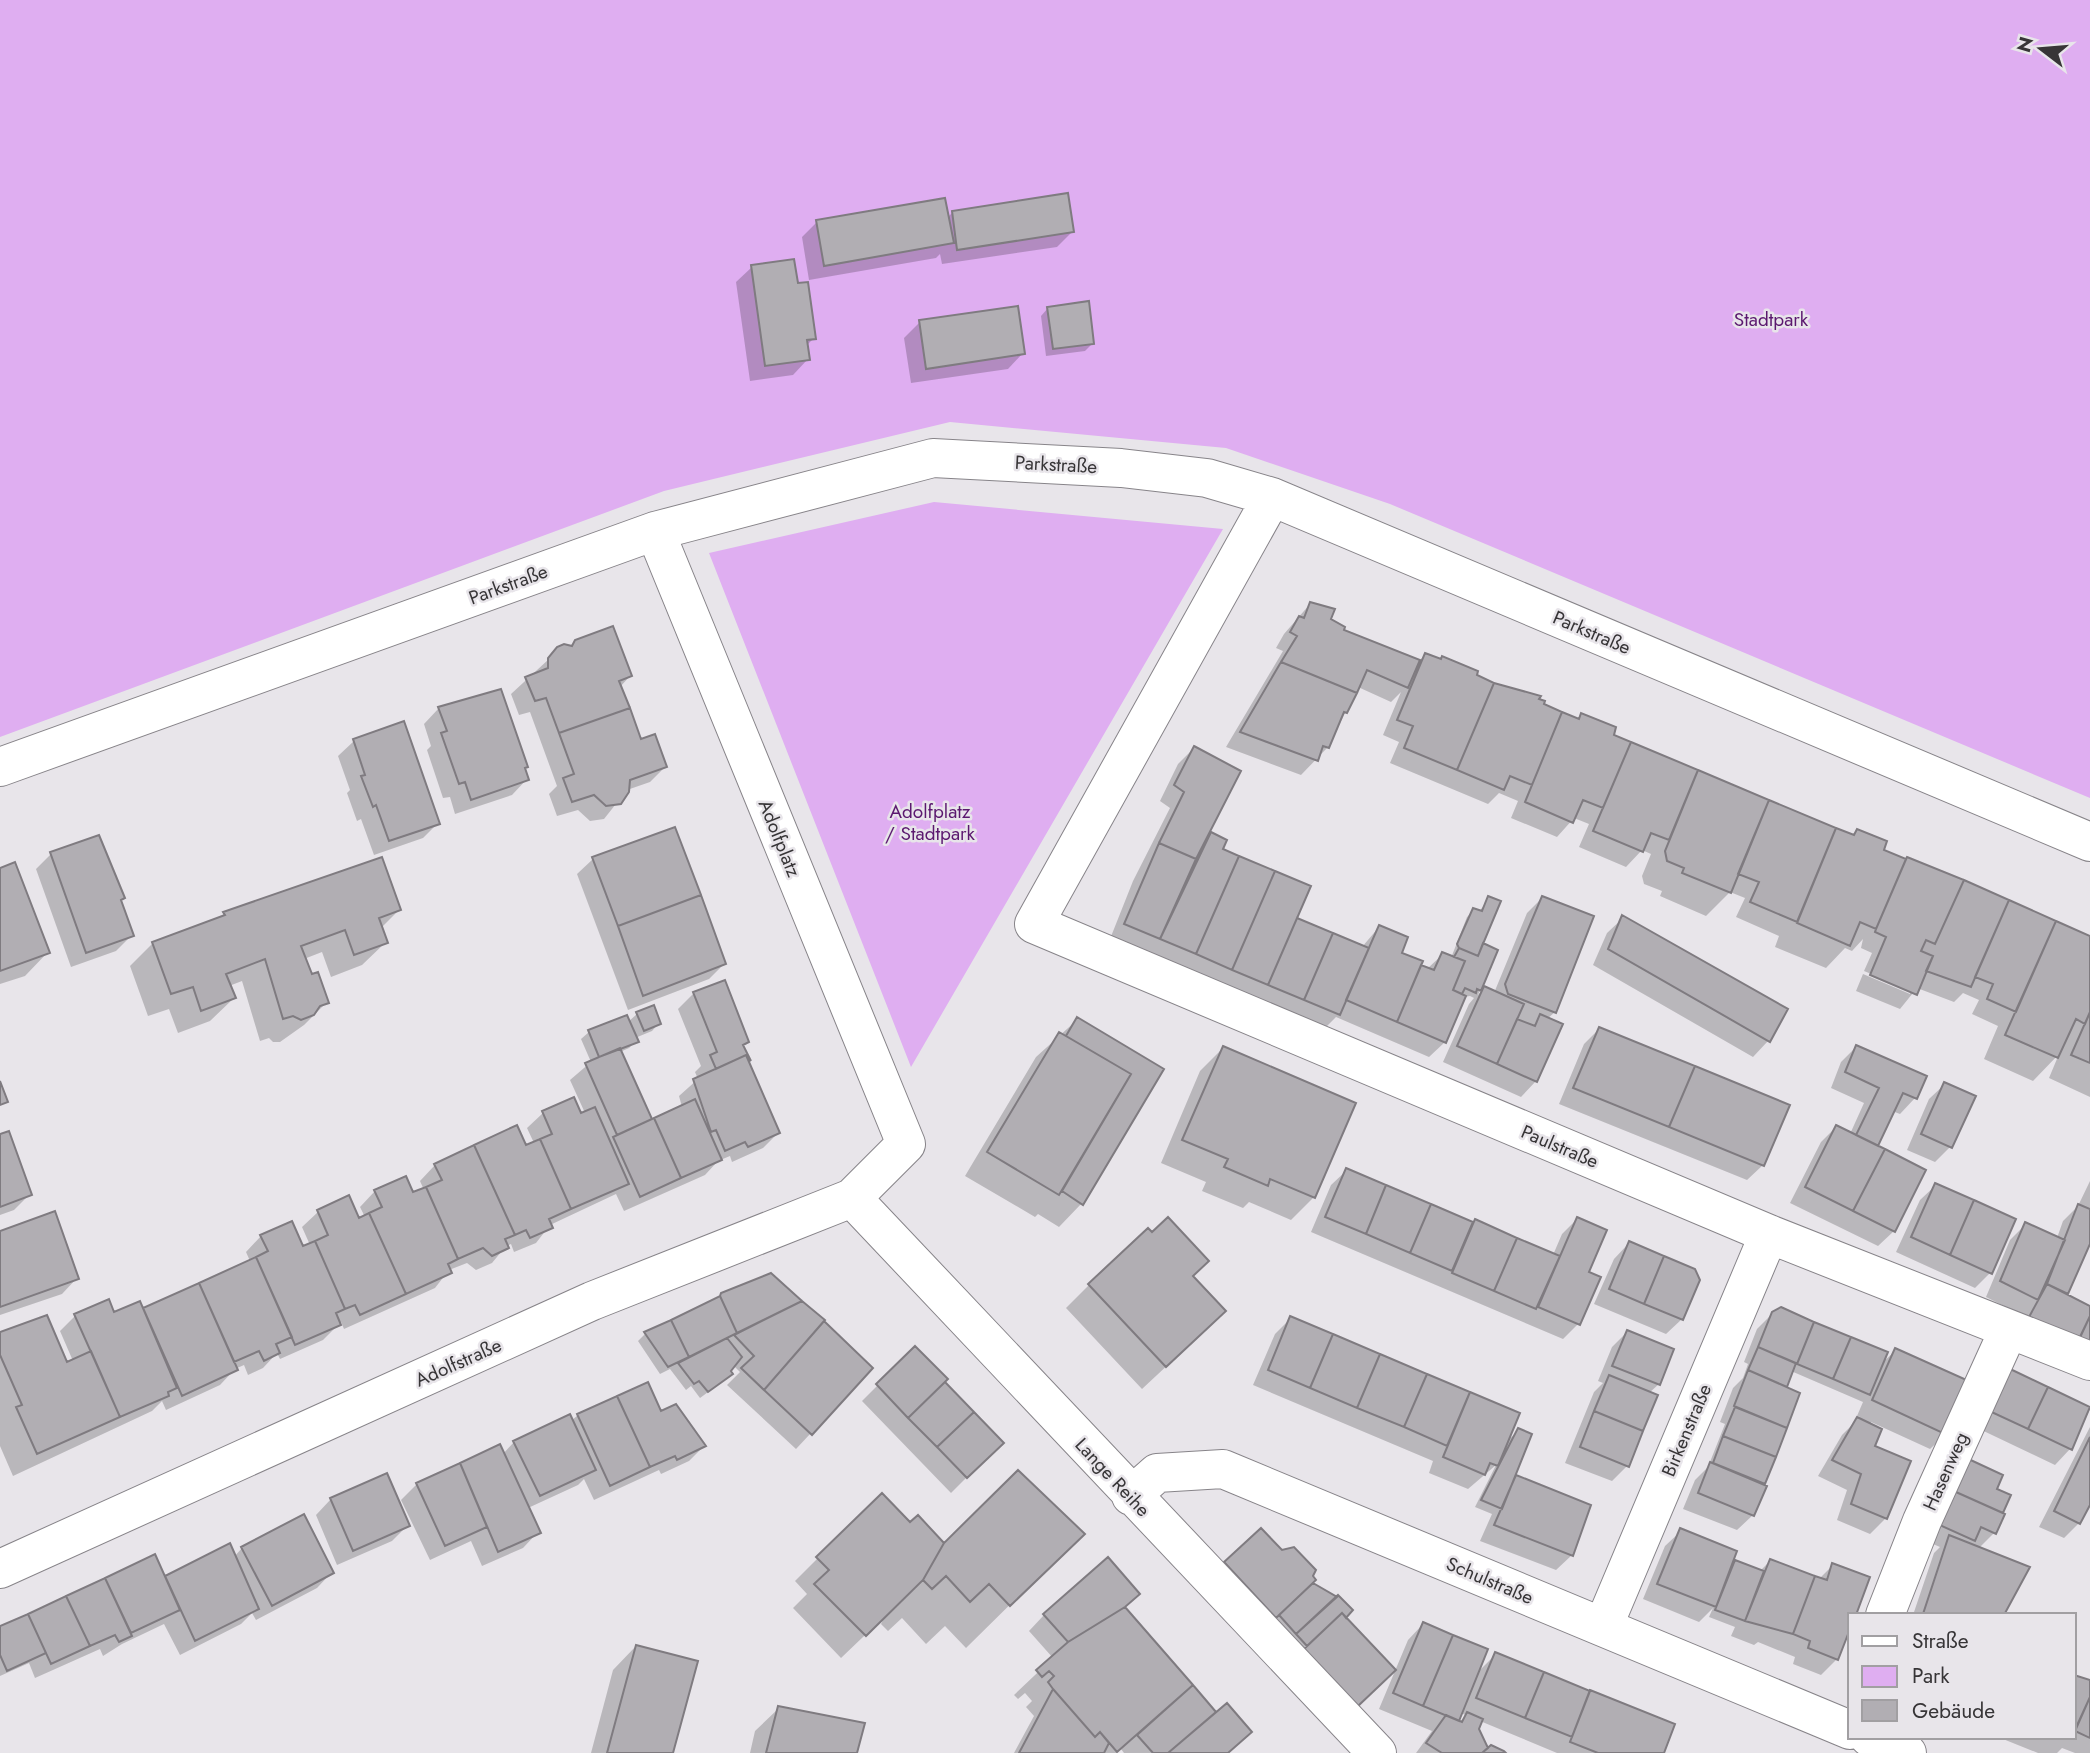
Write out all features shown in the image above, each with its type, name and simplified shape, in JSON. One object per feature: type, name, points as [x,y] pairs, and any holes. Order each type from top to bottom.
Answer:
[{"type":"street","name":"Parkstraße","points":[[0,767],[654,531],[933,458],[1121,468],[1207,478],[1272,498],[2090,842]]},
{"type":"street","name":"Paulstraße","points":[[1272,498],[1034,924],[1769,1234],[2090,1361]]},
{"type":"street","name":"Adolfplatz","points":[[654,531],[905,1144]]},
{"type":"street","name":"Adolfstraße","points":[[0,1569],[592,1301],[852,1198],[905,1144]]},
{"type":"street","name":"Lange Reihe","points":[[852,1198],[1131,1496],[1377,1753]]},
{"type":"street","name":"Birkenstraße","points":[[1603,1627],[1769,1234]]},
{"type":"street","name":"Hasenweg","points":[[1886,1613],[1923,1521],[2009,1329]]},
{"type":"street","name":"Schulstraße","points":[[1131,1496],[1157,1474],[1223,1469],[1848,1730]]},
{"type":"street","name":"Schulstraße","points":[[1871,1739],[1907,1753]]},
{"type":"green space","name":"Stadtpark","points":[[0,0],[2090,0],[2090,798],[1390,504],[1226,448],[950,422],[664,491],[0,737]]},
{"type":"green space","name":"Adolfplatz / Stadtpark","points":[[934,502],[1223,529],[911,1067],[709,553]]},
{"type":"building","points":[[1068,193],[1074,232],[957,250],[952,211]]},
{"type":"building","points":[[945,198],[954,243],[824,266],[816,220]]},
{"type":"building","points":[[794,259],[798,283],[808,282],[816,339],[807,340],[810,360],[765,366],[751,265]]},
{"type":"building","points":[[1089,301],[1094,344],[1053,349],[1047,307]]},
{"type":"building","points":[[1018,306],[1025,354],[926,369],[919,320]]},
{"type":"building","points":[[1310,602],[1335,609],[1331,619],[1345,627],[1344,630],[1420,660],[1408,688],[1367,670],[1357,693],[1281,662],[1297,636],[1290,632],[1299,616],[1304,618]]},
{"type":"building","points":[[613,626],[632,676],[619,681],[630,708],[559,733],[546,698],[535,701],[525,677],[548,668],[548,658],[557,647],[564,644],[572,646],[575,640]]},
{"type":"building","points":[[1425,653],[1441,659],[1442,656],[1478,671],[1477,675],[1494,683],[1457,770],[1404,748],[1413,726],[1397,720]]},
{"type":"building","points":[[1281,662],[1357,693],[1347,713],[1344,712],[1329,748],[1323,746],[1318,761],[1240,732]]},
{"type":"building","points":[[1494,683],[1541,696],[1539,699],[1545,701],[1544,704],[1562,712],[1532,785],[1510,776],[1504,790],[1457,770]]},
{"type":"building","points":[[501,689],[528,767],[525,768],[529,780],[471,800],[465,782],[459,784],[441,733],[447,731],[438,707]]},
{"type":"building","points":[[630,708],[641,739],[655,734],[667,767],[630,780],[629,792],[621,804],[606,806],[594,795],[572,802],[563,778],[574,774],[559,733]]},
{"type":"building","points":[[1562,712],[1579,719],[1581,713],[1616,727],[1614,735],[1631,742],[1603,808],[1583,800],[1573,823],[1525,802]]},
{"type":"building","points":[[404,721],[440,824],[389,841],[376,805],[373,807],[361,776],[365,775],[353,739]]},
{"type":"building","points":[[1631,742],[1698,770],[1669,840],[1651,833],[1643,852],[1593,831]]},
{"type":"building","points":[[1194,746],[1241,771],[1196,859],[1159,843],[1184,792],[1174,785]]},
{"type":"building","points":[[1698,770],[1769,800],[1731,893],[1682,873],[1684,868],[1667,861],[1665,851]]},
{"type":"building","points":[[1769,800],[1836,828],[1797,922],[1750,902],[1759,882],[1738,874]]},
{"type":"building","points":[[675,827],[701,895],[618,926],[592,857]]},
{"type":"building","points":[[1836,828],[1854,835],[1857,829],[1887,841],[1884,850],[1906,859],[1876,929],[1860,922],[1850,946],[1797,923]]},
{"type":"building","points":[[1211,832],[1227,840],[1223,849],[1239,856],[1196,954],[1160,939]]},
{"type":"building","points":[[99,835],[125,898],[121,900],[134,936],[86,953],[50,852]]},
{"type":"building","points":[[1159,843],[1196,859],[1160,939],[1124,924]]},
{"type":"building","points":[[1239,856],[1275,871],[1232,970],[1196,954]]},
{"type":"building","points":[[382,857],[401,910],[379,918],[388,943],[354,955],[345,930],[301,946],[312,974],[318,972],[329,1003],[320,1006],[314,1015],[301,1020],[293,1016],[283,1019],[265,959],[226,974],[236,998],[201,1011],[193,987],[171,994],[152,942],[225,915],[223,912]]},
{"type":"building","points":[[1907,857],[1964,880],[1935,944],[1926,940],[1921,951],[1933,956],[1917,995],[1870,975],[1886,937],[1875,932]]},
{"type":"building","points":[[15,862],[50,953],[0,971],[0,868]]},
{"type":"building","points":[[1275,871],[1311,886],[1268,985],[1232,970]]},
{"type":"building","points":[[1964,880],[2009,900],[1971,987],[1926,971],[1933,956],[1921,951],[1926,940],[1935,944]]},
{"type":"building","points":[[701,895],[726,964],[643,996],[618,926]]},
{"type":"building","points":[[1488,896],[1501,901],[1478,956],[1459,948],[1457,944],[1473,908],[1482,911]]},
{"type":"building","points":[[1542,896],[1594,916],[1556,1013],[1508,994],[1505,984]]},
{"type":"building","points":[[2009,900],[2056,921],[2016,1012],[1987,999],[1993,984],[1975,977]]},
{"type":"building","points":[[1622,915],[1788,1009],[1770,1042],[1608,949]]},
{"type":"building","points":[[1297,918],[1333,933],[1304,1000],[1268,985]]},
{"type":"building","points":[[2056,921],[2090,936],[2090,1012],[2085,1024],[2076,1019],[2058,1058],[2005,1035]]},
{"type":"building","points":[[1379,925],[1408,937],[1402,953],[1423,961],[1397,1022],[1346,1000]]},
{"type":"building","points":[[1333,933],[1369,948],[1340,1015],[1304,1000]]},
{"type":"building","points":[[1483,943],[1498,950],[1481,991],[1477,989],[1476,993],[1465,988],[1462,994],[1453,990],[1465,961],[1454,957],[1459,948],[1478,956]]},
{"type":"building","points":[[1442,952],[1465,961],[1453,990],[1466,996],[1446,1043],[1397,1022],[1421,965],[1434,970]]},
{"type":"building","points":[[725,980],[749,1042],[743,1045],[751,1061],[746,1055],[716,1069],[710,1055],[717,1052],[693,992]]},
{"type":"building","points":[[1484,986],[1524,1004],[1497,1064],[1457,1046]]},
{"type":"building","points":[[654,1005],[661,1024],[644,1031],[636,1012]]},
{"type":"building","points":[[2090,1012],[2090,1063],[2071,1055]]},
{"type":"building","points":[[1540,1014],[1563,1024],[1537,1082],[1497,1064],[1517,1019],[1535,1026]]},
{"type":"building","points":[[627,1015],[639,1042],[599,1057],[588,1030]]},
{"type":"building","points":[[1077,1017],[1164,1069],[1083,1205],[1062,1191],[1131,1074],[1066,1036]]},
{"type":"building","points":[[1599,1027],[1695,1066],[1669,1127],[1573,1088]]},
{"type":"building","points":[[1059,1032],[1131,1074],[1059,1195],[987,1152]]},
{"type":"building","points":[[1856,1045],[1927,1076],[1917,1099],[1903,1093],[1878,1146],[1856,1135],[1879,1088],[1845,1072]]},
{"type":"building","points":[[1223,1046],[1356,1103],[1315,1198],[1270,1179],[1268,1186],[1224,1167],[1228,1159],[1182,1140]]},
{"type":"building","points":[[620,1048],[652,1119],[617,1135],[585,1063]]},
{"type":"building","points":[[746,1055],[780,1133],[748,1147],[745,1142],[725,1151],[716,1130],[711,1132],[693,1079]]},
{"type":"building","points":[[1695,1066],[1790,1105],[1764,1166],[1669,1127]]},
{"type":"building","points":[[0,1081],[8,1102],[0,1105]]},
{"type":"building","points":[[1944,1082],[1976,1096],[1952,1148],[1921,1134]]},
{"type":"building","points":[[574,1097],[581,1113],[595,1107],[629,1184],[571,1209],[540,1139],[552,1134],[542,1111]]},
{"type":"building","points":[[695,1099],[722,1160],[681,1178],[654,1118]]},
{"type":"building","points":[[654,1118],[681,1178],[640,1197],[613,1137]]},
{"type":"building","points":[[517,1125],[526,1145],[540,1139],[571,1209],[549,1219],[553,1228],[530,1238],[526,1230],[515,1235],[474,1145]]},
{"type":"building","points":[[1836,1125],[1885,1149],[1853,1211],[1805,1187]]},
{"type":"building","points":[[9,1131],[32,1195],[0,1207],[0,1134]]},
{"type":"building","points":[[474,1145],[515,1235],[505,1239],[509,1248],[492,1256],[483,1248],[458,1259],[426,1187],[442,1180],[434,1164]]},
{"type":"building","points":[[1885,1149],[1926,1170],[1895,1232],[1853,1211]]},
{"type":"building","points":[[1346,1168],[1386,1185],[1366,1234],[1325,1217]]},
{"type":"building","points":[[406,1176],[413,1192],[426,1187],[458,1259],[448,1264],[452,1273],[406,1294],[369,1213],[382,1207],[374,1190]]},
{"type":"building","points":[[1935,1183],[1974,1200],[1950,1255],[1911,1237]]},
{"type":"building","points":[[1386,1185],[1431,1204],[1410,1253],[1366,1234]]},
{"type":"building","points":[[349,1195],[359,1218],[369,1213],[406,1294],[360,1315],[355,1305],[345,1309],[315,1241],[328,1235],[317,1210]]},
{"type":"building","points":[[1974,1200],[2016,1219],[1992,1274],[1950,1255]]},
{"type":"building","points":[[1431,1204],[1473,1222],[1452,1271],[1410,1253]]},
{"type":"building","points":[[2078,1204],[2090,1209],[2090,1244],[2068,1294],[2047,1284]]},
{"type":"building","points":[[55,1211],[79,1279],[0,1307],[0,1231]]},
{"type":"building","points":[[1168,1217],[1209,1261],[1193,1276],[1226,1311],[1166,1367],[1088,1284],[1148,1228],[1152,1232]]},
{"type":"building","points":[[1577,1217],[1607,1230],[1589,1272],[1601,1277],[1580,1325],[1538,1307]]},
{"type":"building","points":[[1475,1219],[1517,1238],[1494,1291],[1452,1273]]},
{"type":"building","points":[[292,1221],[303,1246],[315,1241],[345,1309],[336,1313],[341,1325],[295,1345],[256,1257],[268,1251],[260,1235]]},
{"type":"building","points":[[2025,1222],[2065,1240],[2038,1300],[2000,1281]]},
{"type":"building","points":[[1517,1238],[1560,1256],[1536,1309],[1494,1291]]},
{"type":"building","points":[[1629,1241],[1664,1256],[1644,1304],[1609,1289]]},
{"type":"building","points":[[1664,1256],[1695,1269],[1700,1280],[1683,1320],[1644,1304]]},
{"type":"building","points":[[256,1257],[292,1337],[276,1344],[280,1353],[264,1361],[259,1351],[234,1362],[199,1283]]},
{"type":"building","points":[[771,1273],[802,1301],[737,1333],[721,1293]]},
{"type":"building","points":[[199,1283],[238,1370],[182,1396],[143,1308]]},
{"type":"building","points":[[2047,1284],[2090,1306],[2090,1316],[2078,1342],[2029,1317]]},
{"type":"building","points":[[720,1296],[737,1333],[689,1357],[671,1320]]},
{"type":"building","points":[[109,1299],[114,1312],[140,1301],[177,1388],[168,1392],[169,1396],[120,1417],[74,1314]]},
{"type":"building","points":[[802,1301],[825,1320],[764,1390],[741,1368],[754,1356],[734,1335]]},
{"type":"building","points":[[1781,1307],[1814,1322],[1797,1364],[1758,1347],[1772,1312]]},
{"type":"building","points":[[47,1315],[67,1362],[91,1351],[120,1417],[37,1454],[16,1407],[22,1405],[0,1355],[0,1332]]},
{"type":"building","points":[[1290,1316],[1333,1334],[1310,1388],[1268,1370]]},
{"type":"building","points":[[2090,1316],[2090,1350],[2077,1343]]},
{"type":"building","points":[[671,1320],[689,1357],[668,1367],[644,1332]]},
{"type":"building","points":[[824,1321],[873,1368],[812,1435],[764,1390]]},
{"type":"building","points":[[1814,1322],[1851,1337],[1833,1379],[1797,1364]]},
{"type":"building","points":[[1627,1330],[1674,1349],[1660,1385],[1612,1366]]},
{"type":"building","points":[[1333,1334],[1380,1354],[1357,1408],[1310,1388]]},
{"type":"building","points":[[1851,1337],[1888,1352],[1870,1395],[1833,1379]]},
{"type":"building","points":[[727,1338],[742,1357],[731,1371],[733,1374],[708,1392],[699,1381],[694,1384],[678,1363]]},
{"type":"building","points":[[915,1346],[948,1379],[908,1418],[876,1384]]},
{"type":"building","points":[[1758,1347],[1796,1363],[1787,1387],[1748,1370]]},
{"type":"building","points":[[1895,1348],[1971,1382],[1947,1435],[1872,1400]]},
{"type":"building","points":[[1380,1354],[1427,1374],[1404,1427],[1357,1408]]},
{"type":"building","points":[[2006,1367],[2048,1387],[2028,1429],[1985,1409]]},
{"type":"building","points":[[1748,1370],[1800,1393],[1787,1428],[1734,1406]]},
{"type":"building","points":[[1427,1374],[1470,1392],[1447,1446],[1404,1427]]},
{"type":"building","points":[[1609,1375],[1658,1395],[1643,1431],[1594,1411]]},
{"type":"building","points":[[648,1382],[661,1411],[676,1404],[706,1446],[677,1460],[675,1456],[650,1467],[617,1396]]},
{"type":"building","points":[[945,1382],[974,1412],[937,1447],[908,1418]]},
{"type":"building","points":[[2048,1387],[2090,1407],[2072,1450],[2028,1429]]},
{"type":"building","points":[[1470,1392],[1520,1413],[1498,1466],[1490,1463],[1485,1475],[1443,1457]]},
{"type":"building","points":[[617,1396],[650,1467],[610,1486],[577,1414]]},
{"type":"building","points":[[1735,1407],[1787,1428],[1776,1457],[1723,1436]]},
{"type":"building","points":[[1594,1411],[1643,1431],[1629,1467],[1580,1447]]},
{"type":"building","points":[[974,1412],[1004,1443],[967,1478],[937,1447]]},
{"type":"building","points":[[570,1414],[596,1470],[540,1496],[513,1441]]},
{"type":"building","points":[[1857,1417],[1882,1429],[1875,1446],[1911,1461],[1887,1519],[1851,1504],[1861,1474],[1832,1460]]},
{"type":"building","points":[[1518,1428],[1532,1434],[1502,1509],[1481,1500]]},
{"type":"building","points":[[1723,1436],[1776,1457],[1765,1484],[1713,1463]]},
{"type":"building","points":[[2090,1437],[2090,1505],[2080,1524],[2054,1511]]},
{"type":"building","points":[[500,1444],[541,1533],[498,1552],[460,1463]]},
{"type":"building","points":[[1962,1456],[2003,1475],[1997,1489],[2011,1495],[2003,1513],[1947,1488]]},
{"type":"building","points":[[1710,1462],[1767,1486],[1754,1516],[1698,1493]]},
{"type":"building","points":[[460,1463],[487,1527],[445,1546],[416,1483]]},
{"type":"building","points":[[1018,1470],[1085,1534],[1010,1606],[989,1584],[970,1602],[946,1576],[932,1589],[923,1580],[944,1543]]},
{"type":"building","points":[[387,1473],[410,1526],[353,1551],[330,1498]]},
{"type":"building","points":[[1516,1475],[1591,1505],[1573,1556],[1494,1525]]},
{"type":"building","points":[[1947,1488],[2005,1514],[1996,1534],[1981,1527],[1975,1541],[1933,1522]]},
{"type":"building","points":[[882,1493],[910,1522],[918,1515],[944,1543],[923,1580],[866,1636],[814,1584],[829,1570],[816,1557]]},
{"type":"building","points":[[304,1514],[334,1573],[272,1606],[241,1547]]},
{"type":"building","points":[[1261,1528],[1282,1550],[1294,1547],[1316,1570],[1313,1576],[1316,1580],[1276,1618],[1224,1562]]},
{"type":"building","points":[[1680,1528],[1737,1551],[1716,1607],[1657,1584]]},
{"type":"building","points":[[1949,1535],[2030,1567],[2005,1613],[1923,1613]]},
{"type":"building","points":[[230,1543],[259,1609],[195,1641],[165,1576]]},
{"type":"building","points":[[155,1554],[180,1610],[131,1633],[105,1578]]},
{"type":"building","points":[[1108,1557],[1140,1594],[1125,1607],[1068,1642],[1043,1614]]},
{"type":"building","points":[[1770,1559],[1815,1576],[1793,1634],[1745,1621]]},
{"type":"building","points":[[1735,1560],[1764,1571],[1745,1621],[1715,1610]]},
{"type":"building","points":[[1832,1563],[1870,1577],[1857,1613],[1848,1613],[1848,1634],[1838,1660],[1808,1648],[1810,1641],[1793,1634],[1815,1576],[1827,1580]]},
{"type":"building","points":[[105,1578],[132,1636],[119,1642],[115,1635],[90,1646],[66,1596]]},
{"type":"building","points":[[1313,1583],[1337,1597],[1296,1634],[1279,1615]]},
{"type":"building","points":[[1338,1595],[1353,1610],[1346,1618],[1342,1613],[1307,1646],[1296,1634]]},
{"type":"building","points":[[66,1596],[90,1646],[51,1664],[28,1614]]},
{"type":"building","points":[[1125,1607],[1193,1685],[1117,1752],[1100,1732],[1095,1737],[1053,1689],[1048,1682],[1054,1676],[1049,1671],[1042,1677],[1036,1670],[1068,1642]]},
{"type":"building","points":[[1342,1613],[1396,1670],[1358,1706],[1304,1649]]},
{"type":"building","points":[[28,1614],[46,1653],[7,1671],[0,1655],[0,1626]]},
{"type":"building","points":[[1423,1622],[1453,1635],[1423,1706],[1393,1693]]},
{"type":"building","points":[[1453,1635],[1488,1649],[1459,1721],[1423,1706]]},
{"type":"building","points":[[636,1645],[698,1661],[673,1753],[607,1753]]},
{"type":"building","points":[[1495,1652],[1544,1672],[1525,1718],[1476,1698]]},
{"type":"building","points":[[1544,1672],[1590,1691],[1572,1737],[1525,1718]]},
{"type":"building","points":[[2076,1676],[2090,1680],[2090,1697],[2076,1728]]},
{"type":"building","points":[[1193,1685],[1216,1712],[1168,1753],[1153,1753],[1137,1735]]},
{"type":"building","points":[[1053,1689],[1095,1737],[1100,1732],[1109,1743],[1104,1753],[1019,1753]]},
{"type":"building","points":[[1590,1690],[1675,1724],[1664,1753],[1598,1753],[1570,1742]]},
{"type":"building","points":[[2090,1697],[2090,1738],[2076,1731]]},
{"type":"building","points":[[1227,1703],[1252,1732],[1228,1753],[1168,1753]]},
{"type":"building","points":[[778,1706],[865,1723],[857,1753],[766,1753]]},
{"type":"building","points":[[1467,1712],[1483,1719],[1479,1729],[1488,1748],[1482,1753],[1442,1753],[1426,1743],[1446,1715],[1462,1722]]},
{"type":"building","points":[[1491,1745],[1504,1751],[1506,1753],[1482,1753]]}]
